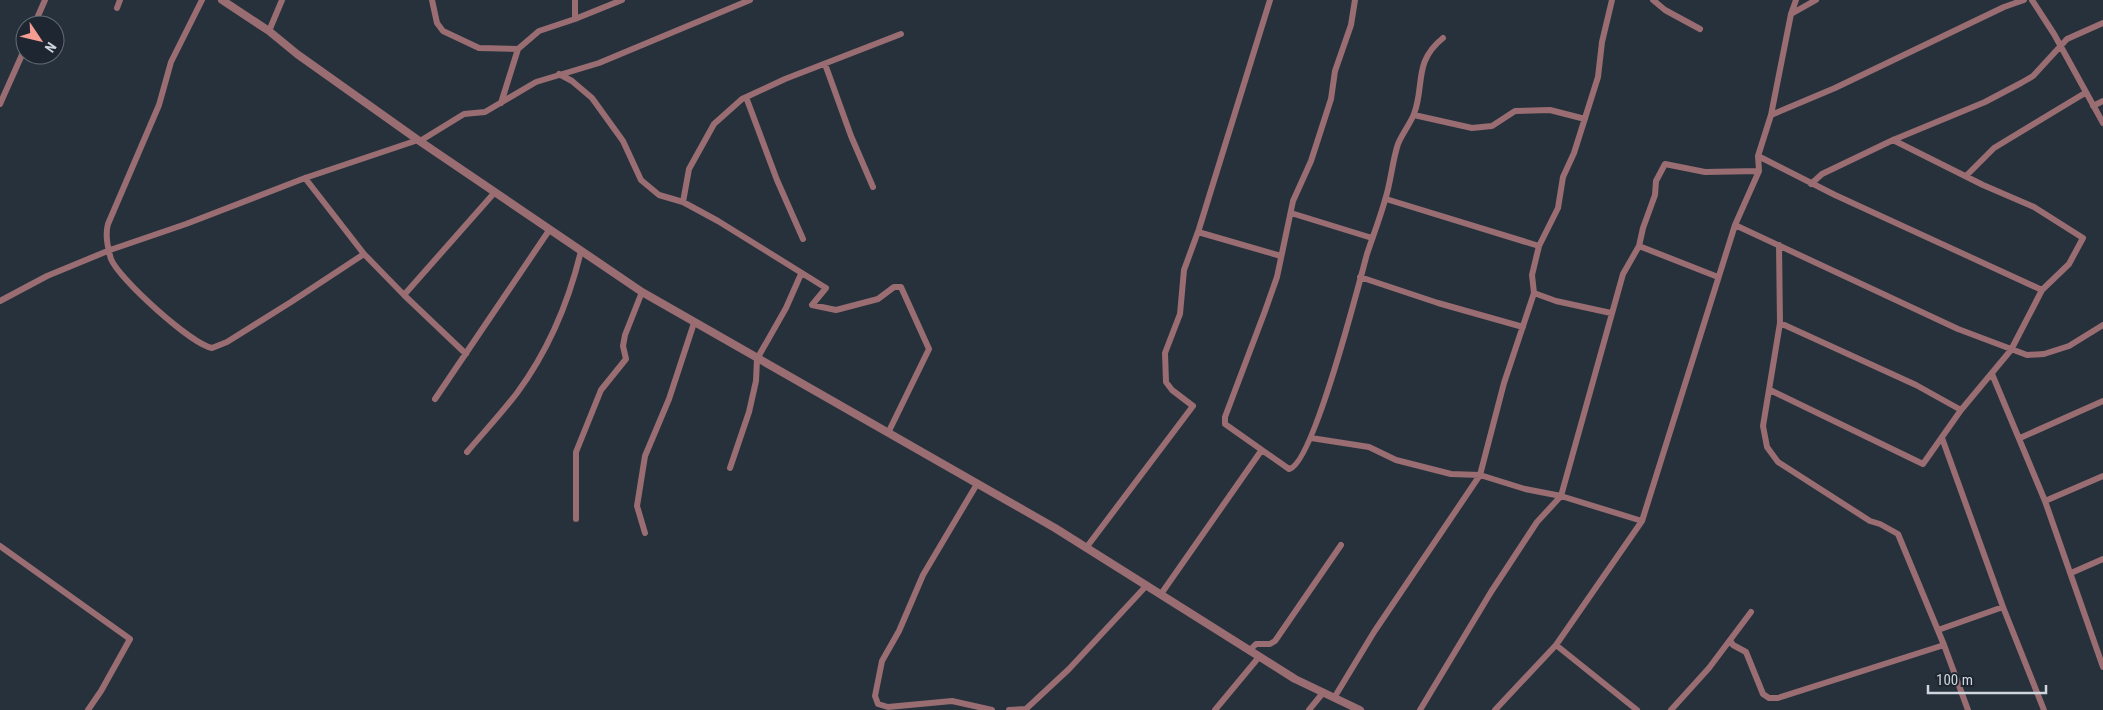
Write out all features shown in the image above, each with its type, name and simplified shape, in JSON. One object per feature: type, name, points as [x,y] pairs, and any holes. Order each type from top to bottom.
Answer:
[{"type":"street","points":[[38,15],[45,0]]},
{"type":"street","points":[[117,8],[120,0]]},
{"type":"street","points":[[202,0],[171,62],[159,105],[108,224],[107,235],[111,260],[143,297],[195,342],[212,348],[267,317],[364,254]]},
{"type":"street","points":[[222,0],[269,31],[297,54],[419,141],[642,292],[757,359],[889,431],[1147,585],[1249,651],[1322,694],[1360,710]]},
{"type":"street","points":[[269,31],[282,0]]},
{"type":"street","points":[[432,0],[437,23],[443,31],[479,48],[518,49]]},
{"type":"street","points":[[575,0],[575,19]]},
{"type":"street","points":[[501,103],[518,49],[539,31],[622,0]]},
{"type":"street","points":[[0,301],[65,268],[110,250],[186,224],[305,178],[419,141],[464,114],[485,112],[536,82],[600,63],[750,0]]},
{"type":"street","points":[[1086,548],[1193,406],[1172,390],[1166,382],[1165,353],[1177,327],[1184,270],[1198,232],[1270,0]]},
{"type":"street","points":[[1355,0],[1352,25],[1334,71],[1331,99],[1311,161],[1293,201],[1266,312],[1225,417],[1225,424],[1261,451],[1289,468],[1292,468],[1301,457],[1311,438],[1329,388],[1360,277],[1386,199],[1398,144],[1414,115],[1421,71],[1432,49],[1443,38]]},
{"type":"street","points":[[1334,698],[1379,624],[1480,475],[1504,383],[1534,293],[1532,275],[1539,246],[1558,208],[1563,177],[1574,153],[1598,78],[1602,42],[1612,0]]},
{"type":"street","points":[[1653,0],[1665,10],[1700,29]]},
{"type":"street","points":[[1495,710],[1556,645],[1642,522],[1735,225],[1759,171],[1758,156],[1771,114],[1791,14],[1796,0]]},
{"type":"street","points":[[1791,14],[1816,0]]},
{"type":"street","points":[[1771,114],[1835,88],[2004,7],[2024,0]]},
{"type":"street","points":[[2032,0],[2060,45],[2103,123]]},
{"type":"street","points":[[1811,184],[1822,174],[1893,140],[1985,102],[2021,83],[2033,76],[2060,45],[2072,36],[2103,24]]},
{"type":"street","points":[[683,202],[688,169],[714,124],[746,97],[785,78],[901,34]]},
{"type":"street","points":[[825,64],[851,136],[873,187]]},
{"type":"street","points":[[0,104],[17,65]]},
{"type":"street","points":[[559,74],[572,81],[592,98],[623,140],[642,180],[659,195],[683,202],[826,288],[812,305],[836,310],[878,299],[894,287],[901,287],[929,349],[889,431]]},
{"type":"street","points":[[1966,176],[1994,148],[2085,93]]},
{"type":"street","points":[[746,97],[777,180],[803,239]]},
{"type":"street","points":[[2093,106],[2103,101]]},
{"type":"street","points":[[1414,115],[1472,128],[1492,126],[1515,111],[1550,110],[1585,120]]},
{"type":"street","points":[[1770,390],[1922,464],[1961,410],[2011,350],[2042,290],[2069,264],[2083,238],[2034,207],[1893,140]]},
{"type":"street","points":[[1758,156],[1811,184],[2042,290]]},
{"type":"street","points":[[1420,710],[1491,592],[1537,522],[1561,496],[1583,423],[1623,274],[1639,246],[1643,228],[1655,196],[1656,181],[1665,164],[1705,172],[1759,171]]},
{"type":"street","points":[[305,178],[364,254],[466,354]]},
{"type":"street","points":[[404,295],[495,192]]},
{"type":"street","points":[[1386,199],[1539,246]]},
{"type":"street","points":[[1291,213],[1372,238]]},
{"type":"street","points":[[1735,225],[1958,329],[2027,355],[2044,354],[2069,346],[2103,325]]},
{"type":"street","points":[[435,400],[550,229]]},
{"type":"street","points":[[1198,232],[1281,256]]},
{"type":"street","points":[[1779,245],[1780,323],[1763,426],[1767,447],[1778,462],[1870,521],[1898,534],[1944,645],[1968,710]]},
{"type":"street","points":[[1639,246],[1718,277]]},
{"type":"street","points":[[467,452],[517,392],[540,355],[568,297],[581,251]]},
{"type":"street","points":[[730,468],[749,412],[756,381],[757,359],[786,308],[801,274]]},
{"type":"street","points":[[1360,277],[1438,303],[1523,327]]},
{"type":"street","points":[[576,519],[576,452],[601,390],[626,359],[623,346],[625,335],[642,292]]},
{"type":"street","points":[[1534,293],[1556,301],[1611,313]]},
{"type":"street","points":[[645,533],[637,506],[643,464],[669,399],[694,323]]},
{"type":"street","points":[[1780,323],[1916,384],[1961,410]]},
{"type":"street","points":[[1992,374],[2045,501],[2103,667]]},
{"type":"street","points":[[2020,438],[2103,401]]},
{"type":"street","points":[[1311,438],[1369,447],[1396,460],[1451,474],[1480,475],[1525,489],[1561,496],[1642,522]]},
{"type":"street","points":[[1942,438],[2002,607],[2044,710]]},
{"type":"street","points":[[1161,594],[1261,451]]},
{"type":"street","points":[[2045,501],[2103,476]]},
{"type":"street","points":[[978,484],[923,575],[899,631],[882,661],[875,696],[878,704],[888,707],[952,701],[992,710]]},
{"type":"street","points":[[1249,651],[1256,644],[1270,644],[1275,641],[1341,544]]},
{"type":"street","points":[[0,546],[130,639],[101,691],[88,710]]},
{"type":"street","points":[[2071,572],[2103,559]]},
{"type":"street","points":[[1009,710],[1027,709],[1069,669],[1147,585]]},
{"type":"street","points":[[1938,630],[2002,607]]},
{"type":"street","points":[[1671,710],[1709,668],[1751,612]]},
{"type":"street","points":[[1730,640],[1733,645],[1746,652],[1764,694],[1769,698],[1778,698],[1944,645]]},
{"type":"street","points":[[1556,645],[1637,710]]},
{"type":"street","points":[[1215,710],[1259,657]]},
{"type":"street","points":[[1309,710],[1322,694]]}]
